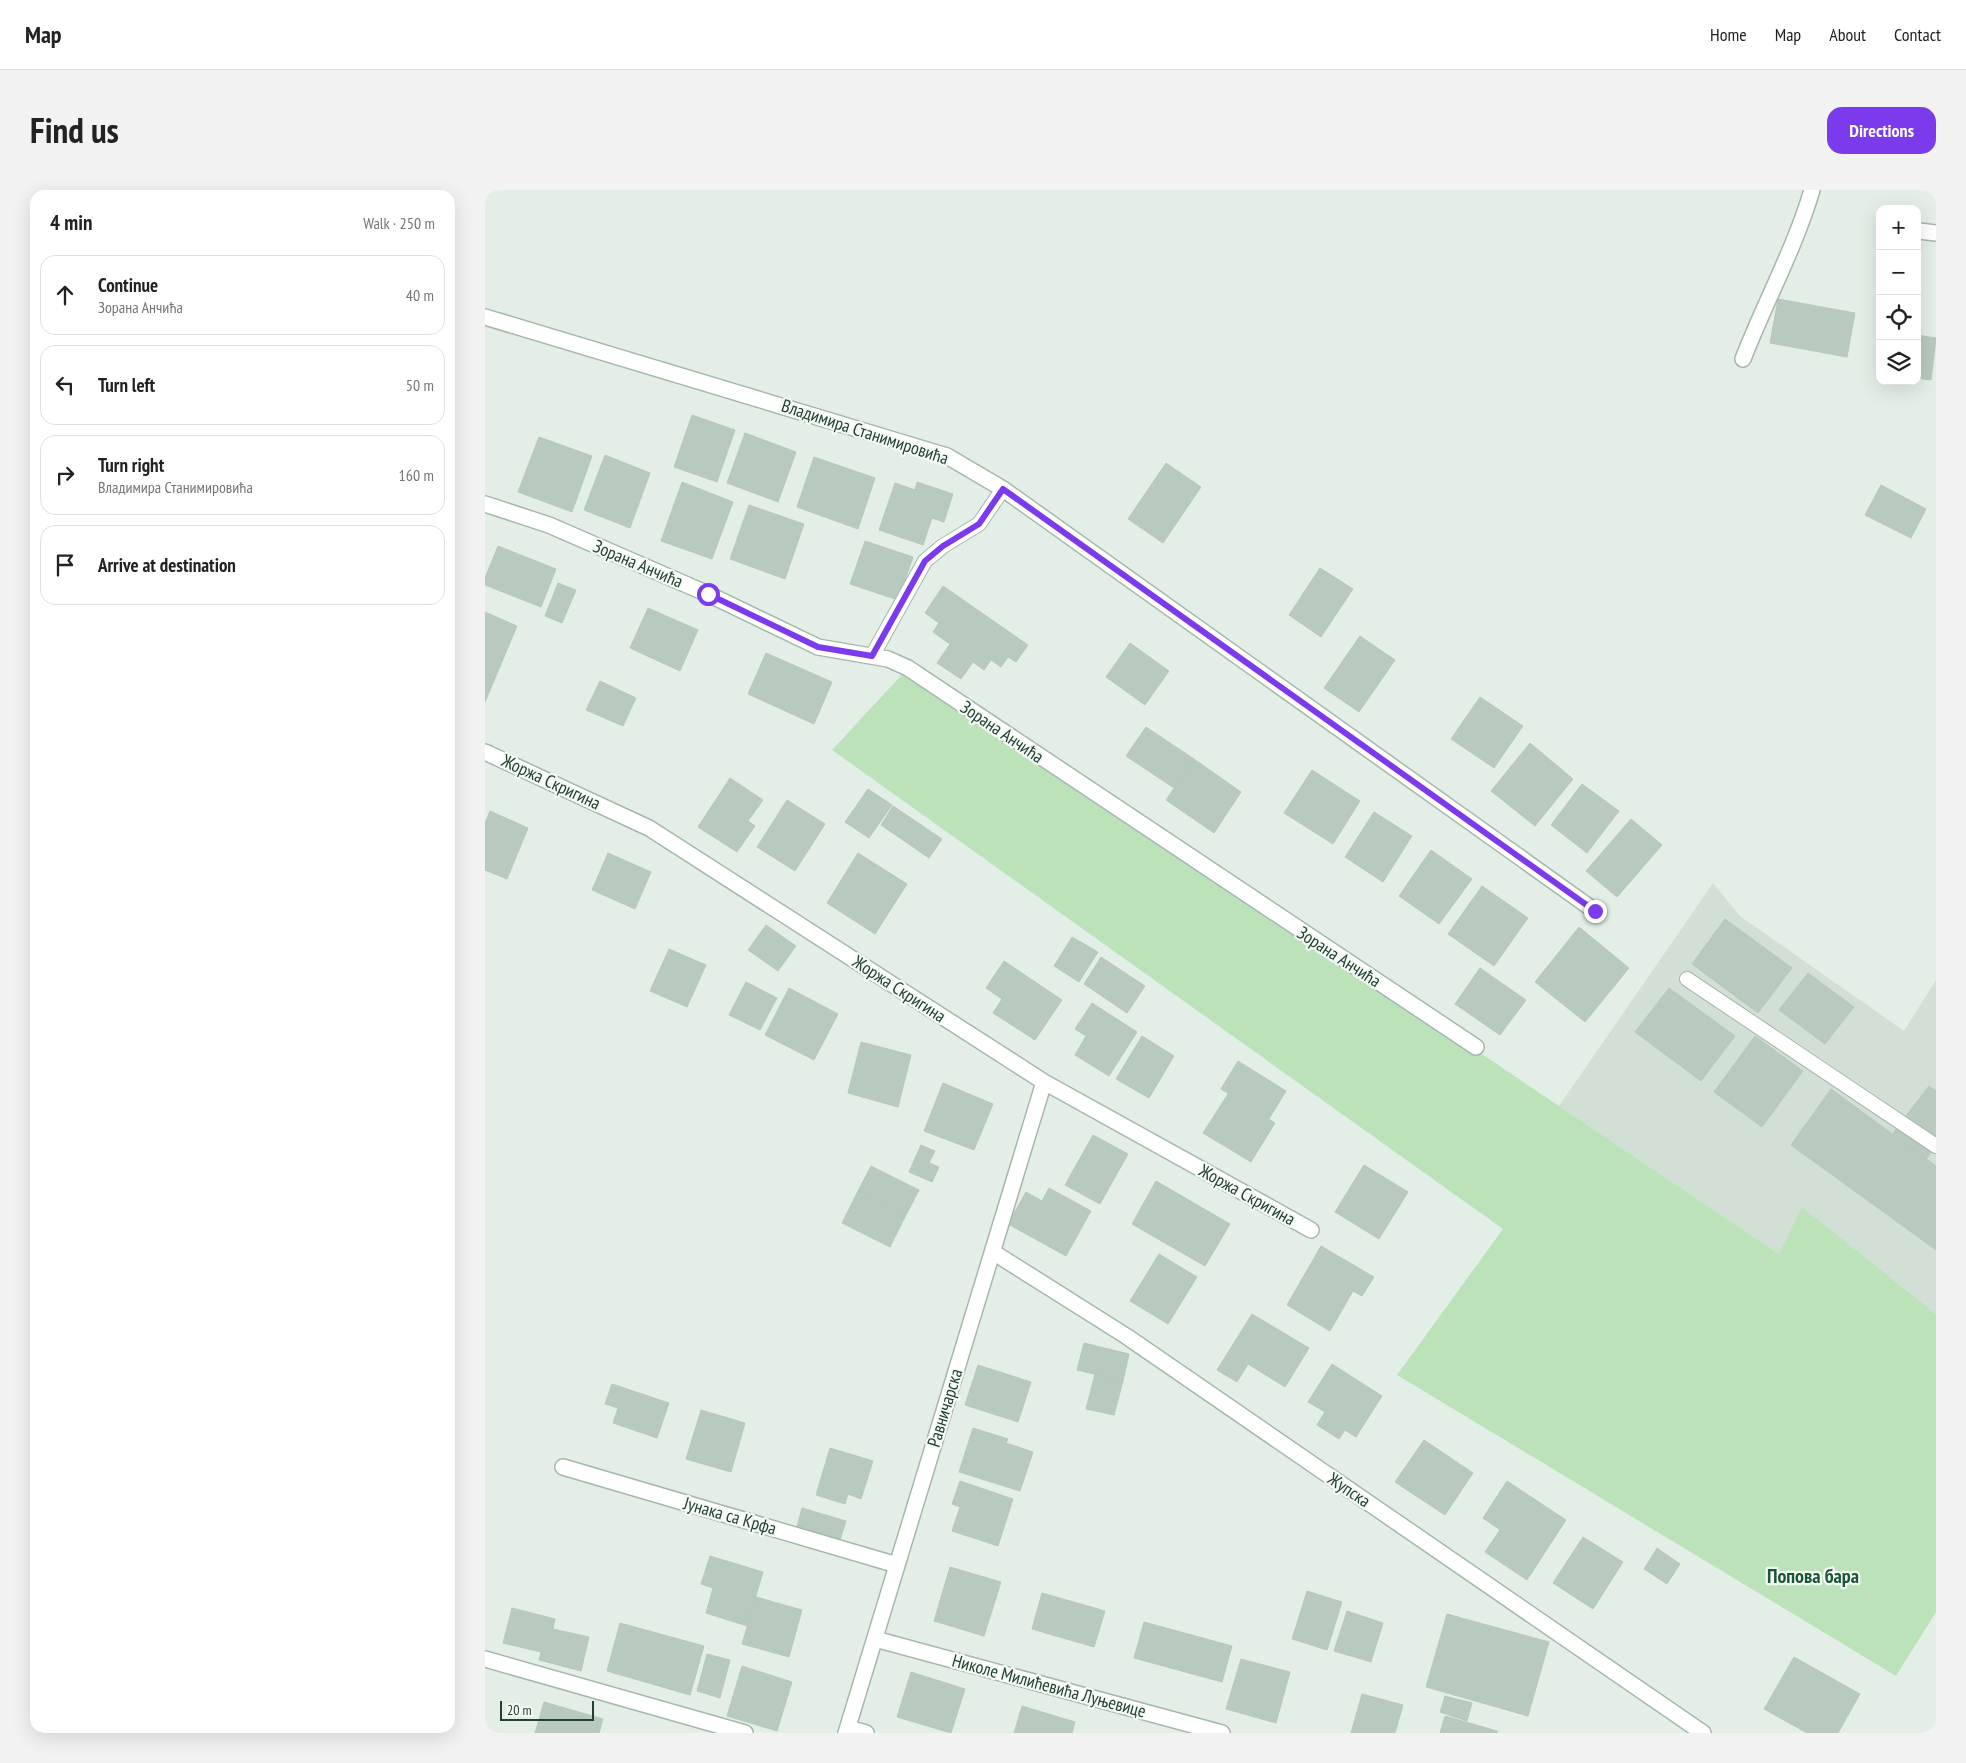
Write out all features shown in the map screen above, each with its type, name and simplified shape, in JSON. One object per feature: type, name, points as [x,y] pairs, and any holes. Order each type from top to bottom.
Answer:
[{"type":"street","points":[[1743,359],[1762,311],[1796,236],[1812,190]]},
{"type":"street","points":[[1921,231],[1936,233]]},
{"type":"street","name":"Владимира Станимировића","points":[[485,317],[947,456],[1003,489],[1595,911]]},
{"type":"street","name":"Зорана Анчића","points":[[485,504],[558,529],[708,594],[818,647],[888,659],[907,668],[1476,1047]]},
{"type":"street","name":"Жоржа Скригина","points":[[485,752],[649,828],[1044,1082],[1311,1230]]},
{"type":"street","name":"Равничарска","points":[[847,1730],[1044,1082]]},
{"type":"street","name":"Жупска","points":[[993,1252],[1126,1336],[1703,1733]]},
{"type":"street","name":"Јунака са Крфа","points":[[563,1467],[897,1565]]},
{"type":"street","name":"Николе Милићевића Луњевице","points":[[875,1639],[1223,1733]]},
{"type":"street","points":[[485,1659],[745,1733]]},
{"type":"street","points":[[847,1730],[866,1733]]},
{"type":"lane","points":[[872,656],[925,561],[943,546],[979,524],[1003,489]]},
{"type":"lane","points":[[1687,979],[1936,1146]]},
{"type":"shaded area","points":[[1713,883],[1740,916],[1904,1031],[1936,980],[1936,1314],[1803,1208],[1779,1254],[1559,1106]]},
{"type":"green space","points":[[908,668],[1779,1254],[1802,1207],[1936,1314],[1936,1612],[1896,1676],[1397,1375],[1503,1229],[832,750]]},
{"type":"building","points":[[1778,299],[1855,313],[1847,357],[1770,343]]},
{"type":"building","points":[[1921,336],[1936,338],[1931,380],[1921,379]]},
{"type":"building","points":[[692,415],[735,430],[717,482],[674,467]]},
{"type":"building","points":[[745,433],[796,452],[778,502],[727,483]]},
{"type":"building","points":[[539,437],[592,456],[572,512],[518,492]]},
{"type":"building","points":[[605,455],[650,473],[630,528],[584,510]]},
{"type":"building","points":[[814,457],[875,478],[858,529],[797,507]]},
{"type":"building","points":[[1166,463],[1201,487],[1163,543],[1128,519]]},
{"type":"building","points":[[682,482],[733,502],[712,559],[661,541]]},
{"type":"building","points":[[917,482],[953,494],[944,522],[932,518],[923,545],[879,530],[895,483],[915,490]]},
{"type":"building","points":[[1881,485],[1926,509],[1911,538],[1865,515]]},
{"type":"building","points":[[749,505],[804,524],[785,579],[730,559]]},
{"type":"building","points":[[865,541],[913,557],[898,600],[850,584]]},
{"type":"building","points":[[498,546],[556,569],[541,607],[485,585],[485,578]]},
{"type":"building","points":[[1320,568],[1353,589],[1321,637],[1289,615]]},
{"type":"building","points":[[558,583],[576,590],[562,623],[545,616]]},
{"type":"building","points":[[943,586],[1028,645],[1016,662],[1008,657],[1001,667],[991,660],[984,670],[973,662],[961,679],[937,663],[950,644],[933,632],[939,623],[925,613]]},
{"type":"building","points":[[648,608],[698,630],[680,671],[630,648]]},
{"type":"building","points":[[485,612],[517,626],[485,702]]},
{"type":"building","points":[[1360,636],[1395,660],[1359,712],[1324,688]]},
{"type":"building","points":[[1130,643],[1169,671],[1145,705],[1106,677]]},
{"type":"building","points":[[766,653],[832,682],[814,724],[748,694]]},
{"type":"building","points":[[600,681],[636,698],[623,726],[586,710]]},
{"type":"building","points":[[1480,697],[1523,726],[1494,768],[1451,739]]},
{"type":"building","points":[[1146,727],[1194,759],[1174,788],[1126,756]]},
{"type":"building","points":[[1530,743],[1573,779],[1535,826],[1491,791]]},
{"type":"building","points":[[1194,759],[1241,792],[1214,833],[1166,800]]},
{"type":"building","points":[[1312,770],[1360,801],[1333,844],[1284,813]]},
{"type":"building","points":[[730,778],[763,800],[748,821],[755,826],[737,852],[698,827]]},
{"type":"building","points":[[1582,784],[1619,811],[1587,853],[1551,825]]},
{"type":"building","points":[[868,789],[892,805],[869,838],[845,822]]},
{"type":"building","points":[[787,800],[825,824],[795,871],[757,847]]},
{"type":"building","points":[[893,806],[942,839],[929,858],[881,825]]},
{"type":"building","points":[[490,811],[528,828],[507,879],[485,870],[485,823]]},
{"type":"building","points":[[1374,812],[1412,836],[1383,882],[1345,857]]},
{"type":"building","points":[[1631,819],[1662,845],[1617,897],[1586,871]]},
{"type":"building","points":[[1431,850],[1472,879],[1439,924],[1399,896]]},
{"type":"building","points":[[608,853],[651,872],[635,909],[592,890]]},
{"type":"building","points":[[858,853],[907,884],[875,934],[827,903]]},
{"type":"building","points":[[1482,886],[1528,918],[1494,966],[1448,934]]},
{"type":"building","points":[[1725,919],[1792,968],[1758,1013],[1692,964]]},
{"type":"building","points":[[766,925],[796,946],[778,971],[748,950]]},
{"type":"building","points":[[1579,927],[1629,968],[1585,1022],[1535,982]]},
{"type":"building","points":[[1072,937],[1098,952],[1079,982],[1054,966]]},
{"type":"building","points":[[669,949],[706,965],[687,1007],[650,991]]},
{"type":"building","points":[[1101,957],[1145,986],[1127,1013],[1084,984]]},
{"type":"building","points":[[1004,961],[1062,1000],[1035,1040],[993,1013],[1002,999],[986,988]]},
{"type":"building","points":[[1480,968],[1526,1000],[1500,1035],[1455,1004]]},
{"type":"building","points":[[1808,973],[1854,1007],[1825,1044],[1779,1010]]},
{"type":"building","points":[[746,982],[777,998],[760,1030],[729,1015]]},
{"type":"building","points":[[789,988],[838,1014],[814,1060],[765,1035]]},
{"type":"building","points":[[1669,988],[1735,1036],[1701,1081],[1635,1032]]},
{"type":"building","points":[[1092,1003],[1137,1032],[1109,1076],[1075,1055],[1086,1036],[1075,1029]]},
{"type":"building","points":[[1142,1036],[1174,1056],[1149,1098],[1116,1079]]},
{"type":"building","points":[[1755,1036],[1803,1071],[1762,1127],[1714,1092]]},
{"type":"building","points":[[861,1042],[911,1055],[898,1107],[848,1093]]},
{"type":"building","points":[[1238,1061],[1286,1091],[1269,1119],[1221,1089]]},
{"type":"building","points":[[943,1083],[993,1104],[974,1150],[924,1131]]},
{"type":"building","points":[[1929,1086],[1936,1091],[1936,1146],[1926,1159],[1893,1133]]},
{"type":"building","points":[[1831,1089],[1936,1166],[1936,1250],[1791,1145]]},
{"type":"building","points":[[1228,1094],[1275,1123],[1251,1162],[1203,1133]]},
{"type":"building","points":[[1093,1135],[1128,1154],[1100,1204],[1065,1185]]},
{"type":"building","points":[[921,1145],[935,1151],[929,1163],[939,1167],[932,1182],[909,1172]]},
{"type":"building","points":[[1364,1165],[1408,1192],[1379,1239],[1335,1212]]},
{"type":"building","points":[[871,1166],[919,1190],[906,1215],[858,1191]]},
{"type":"building","points":[[1156,1181],[1230,1224],[1205,1266],[1132,1224]]},
{"type":"building","points":[[1049,1188],[1091,1211],[1066,1256],[1008,1224],[1026,1192],[1042,1201]]},
{"type":"building","points":[[858,1191],[906,1215],[890,1247],[842,1223]]},
{"type":"building","points":[[1321,1246],[1374,1277],[1362,1296],[1353,1291],[1330,1331],[1287,1305]]},
{"type":"building","points":[[1159,1254],[1197,1277],[1168,1324],[1130,1301]]},
{"type":"building","points":[[1252,1314],[1309,1348],[1285,1387],[1248,1364],[1237,1382],[1217,1370]]},
{"type":"building","points":[[1084,1343],[1129,1354],[1123,1381],[1077,1370]]},
{"type":"building","points":[[1332,1364],[1382,1396],[1356,1437],[1345,1430],[1339,1439],[1317,1425],[1325,1412],[1308,1402]]},
{"type":"building","points":[[978,1365],[1031,1382],[1018,1422],[965,1405]]},
{"type":"building","points":[[1095,1374],[1123,1381],[1114,1415],[1086,1409]]},
{"type":"building","points":[[612,1384],[669,1403],[657,1438],[613,1423],[618,1408],[605,1404]]},
{"type":"building","points":[[701,1410],[745,1423],[731,1472],[686,1459]]},
{"type":"building","points":[[973,1428],[1008,1439],[1006,1443],[1033,1452],[1020,1491],[959,1472]]},
{"type":"building","points":[[1424,1440],[1473,1473],[1445,1515],[1395,1482]]},
{"type":"building","points":[[830,1448],[873,1461],[861,1499],[848,1494],[845,1504],[816,1495]]},
{"type":"building","points":[[960,1481],[1013,1499],[998,1546],[952,1531],[960,1507],[952,1504]]},
{"type":"building","points":[[1507,1481],[1566,1520],[1527,1580],[1485,1552],[1500,1530],[1483,1518]]},
{"type":"building","points":[[802,1508],[846,1521],[840,1540],[797,1527]]},
{"type":"building","points":[[1583,1537],[1623,1562],[1593,1609],[1553,1583]]},
{"type":"building","points":[[1657,1548],[1680,1564],[1667,1584],[1644,1569]]},
{"type":"building","points":[[710,1556],[763,1572],[747,1626],[706,1613],[713,1588],[701,1584]]},
{"type":"building","points":[[950,1567],[1001,1582],[984,1636],[934,1621]]},
{"type":"building","points":[[1307,1591],[1342,1602],[1327,1650],[1292,1639]]},
{"type":"building","points":[[1042,1593],[1105,1611],[1094,1647],[1032,1629]]},
{"type":"building","points":[[756,1597],[802,1610],[789,1657],[742,1644]]},
{"type":"building","points":[[512,1608],[555,1619],[553,1629],[589,1637],[581,1671],[539,1660],[541,1652],[503,1643]]},
{"type":"building","points":[[1347,1611],[1383,1623],[1371,1662],[1334,1651]]},
{"type":"building","points":[[1447,1614],[1549,1642],[1528,1716],[1426,1687]]},
{"type":"building","points":[[1144,1622],[1232,1646],[1222,1682],[1134,1658]]},
{"type":"building","points":[[620,1623],[704,1646],[690,1695],[607,1671]]},
{"type":"building","points":[[707,1654],[730,1660],[720,1698],[697,1691]]},
{"type":"building","points":[[1794,1657],[1860,1694],[1838,1733],[1807,1733],[1764,1709]]},
{"type":"building","points":[[1241,1659],[1290,1672],[1276,1723],[1226,1709]]},
{"type":"building","points":[[742,1666],[792,1682],[777,1731],[727,1716]]},
{"type":"building","points":[[911,1672],[965,1689],[951,1733],[897,1717]]},
{"type":"building","points":[[1362,1694],[1403,1705],[1395,1733],[1351,1733]]},
{"type":"building","points":[[1445,1696],[1472,1703],[1467,1721],[1440,1712]]},
{"type":"building","points":[[544,1702],[603,1719],[599,1733],[535,1733]]},
{"type":"building","points":[[1022,1706],[1075,1722],[1072,1733],[1014,1733]]},
{"type":"building","points":[[1445,1716],[1497,1731],[1497,1733],[1440,1733]]},
{"type":"district","name":"Попова бара","points":[[1813,1576]]},
{"type":"route","points":[[708,594],[818,647],[872,656],[925,561],[943,546],[979,524],[1003,489],[1595,911]]}]
